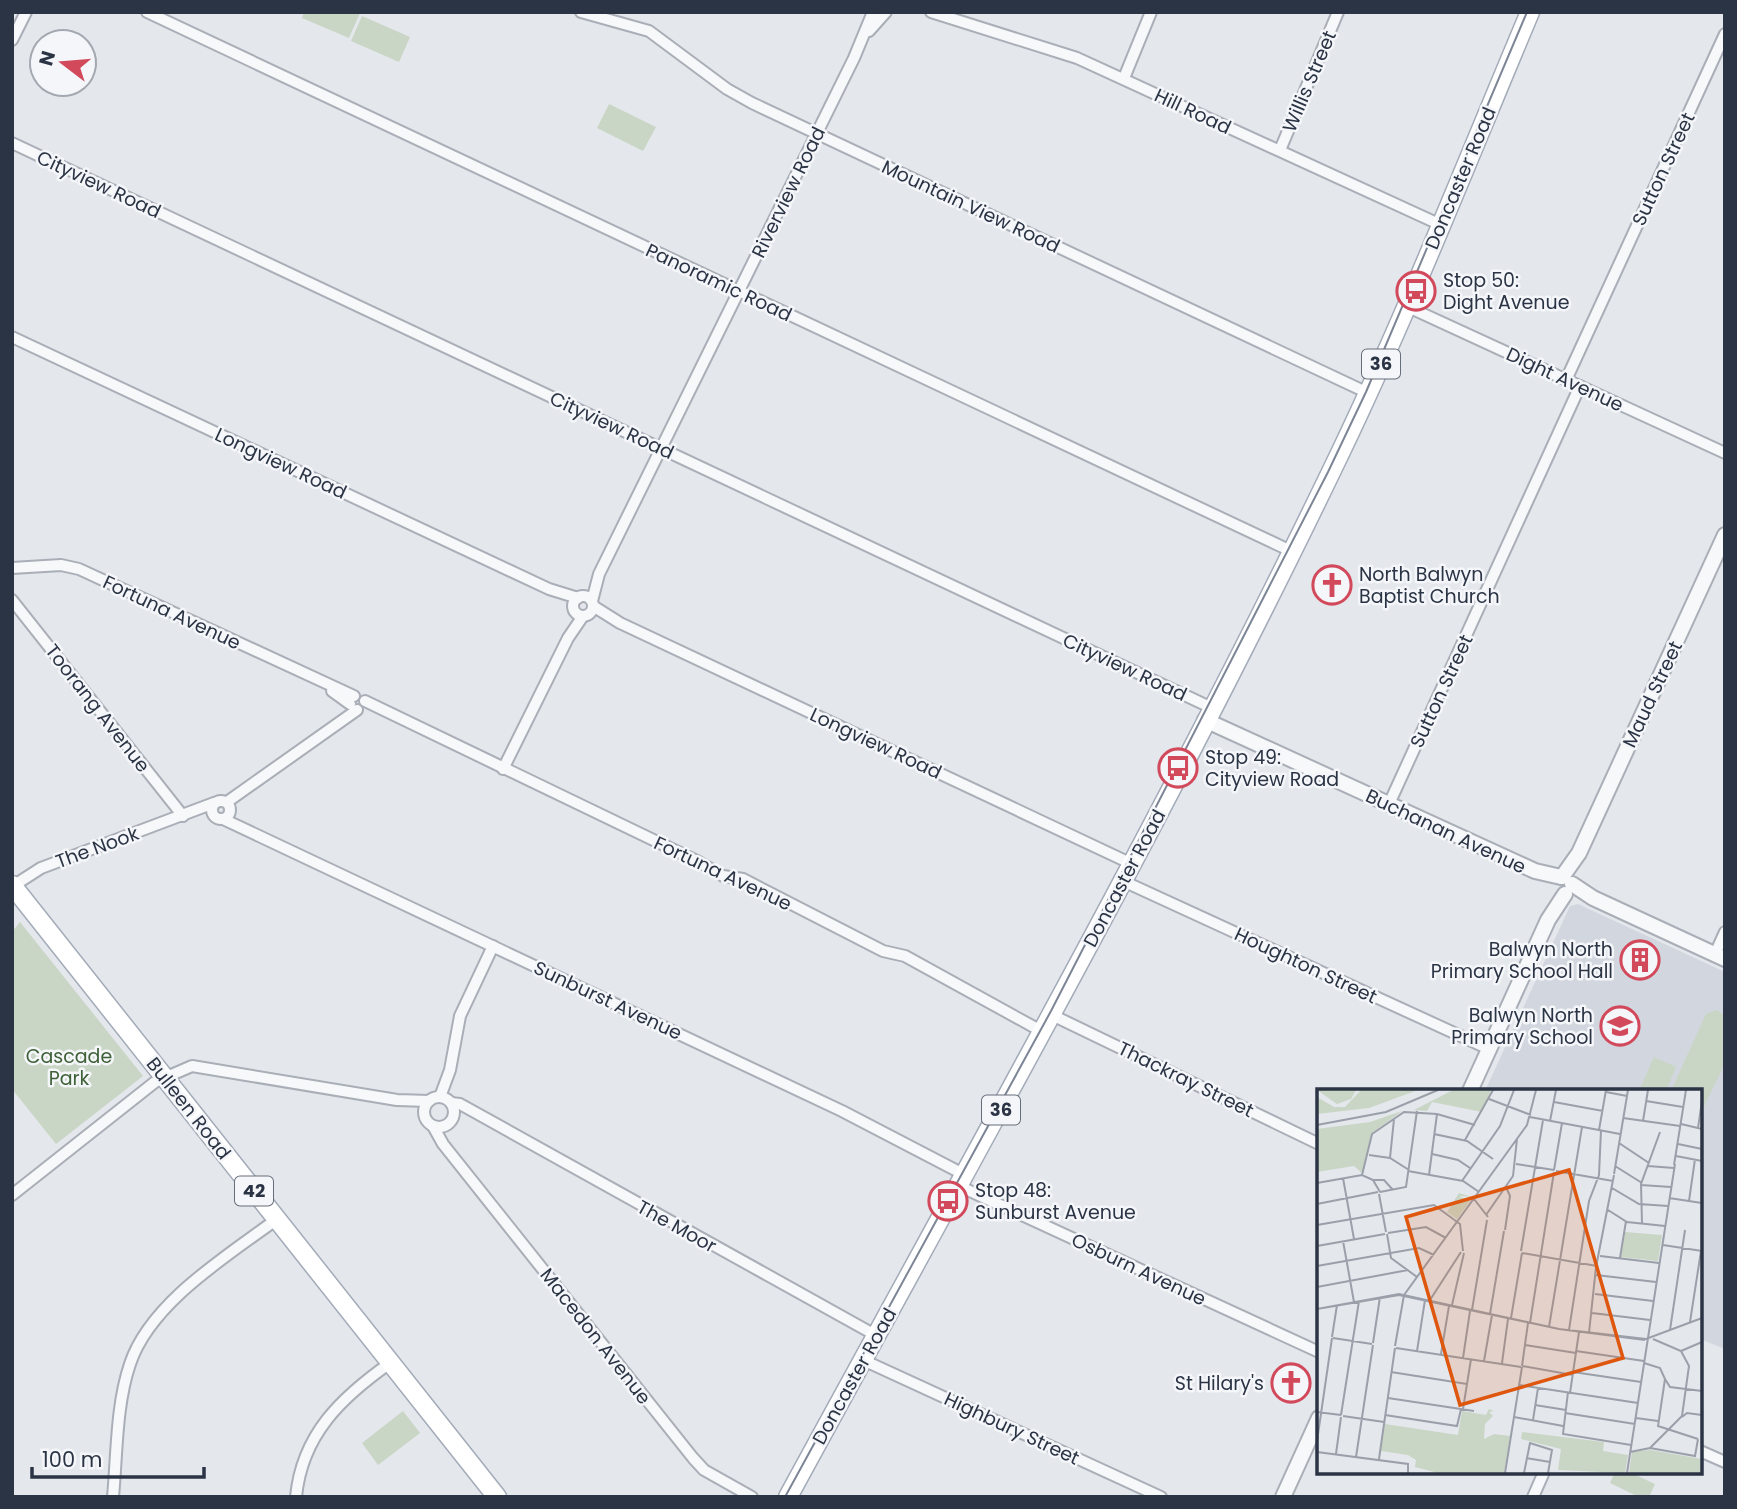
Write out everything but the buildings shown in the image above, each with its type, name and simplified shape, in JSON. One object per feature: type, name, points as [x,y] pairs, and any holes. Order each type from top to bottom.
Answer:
[{"type":"main road","name":"Doncaster Road","points":[[788,1497],[1043,1032],[1132,864],[1291,551],[1368,393],[1530,12]]},
{"type":"main road","name":"Bulleen Road","points":[[13,885],[497,1497]]},
{"type":"street","points":[[12,40],[26,12]]},
{"type":"street","name":"Panoramic Road","points":[[147,12],[1291,551]]},
{"type":"street","name":"Mountain View Road","points":[[581,12],[649,31],[727,89],[1368,393]]},
{"type":"street","name":"Riverview Road","points":[[503,769],[817,133],[873,12]]},
{"type":"street","name":"Riverview Road","points":[[864,36],[886,12]]},
{"type":"street","points":[[1124,78],[1152,12]]},
{"type":"street","name":"Willis Street","points":[[1280,150],[1338,12]]},
{"type":"street","name":"Hill Road","points":[[935,13],[963,17],[1077,58],[1441,225]]},
{"type":"street","name":"Sutton Street","points":[[1566,380],[1725,34]]},
{"type":"street","name":"Cityview Road","points":[[12,143],[661,448],[1209,714]]},
{"type":"street","name":"Dight Avenue","points":[[1406,306],[1725,453]]},
{"type":"street","name":"Longview Road","points":[[12,337],[1132,864]]},
{"type":"street","name":"Sutton Street","points":[[1389,804],[1580,386]]},
{"type":"street","name":"Maud Street","points":[[1471,1089],[1725,535]]},
{"type":"street","name":"Fortuna Avenue","points":[[12,568],[61,565],[79,569],[325,685],[357,704],[399,720],[697,861],[723,876],[743,879],[883,951],[905,956],[1043,1032]]},
{"type":"street","name":"Toorang Avenue","points":[[12,600],[183,816]]},
{"type":"street","name":"The Nook","points":[[183,816],[225,811],[331,728],[357,704]]},
{"type":"street","name":"Buchanan Avenue","points":[[1209,714],[1389,804],[1720,957]]},
{"type":"street","name":"The Nook","points":[[13,885],[41,868],[214,803],[225,811]]},
{"type":"street","name":"Sunburst Avenue","points":[[225,811],[248,830],[842,1111],[962,1181]]},
{"type":"street","name":"Houghton Street","points":[[1123,881],[1489,1049]]},
{"type":"street","points":[[1720,957],[1725,932]]},
{"type":"street","points":[[439,1126],[460,1016],[493,946]]},
{"type":"street","name":"Thackray Street","points":[[1052,1015],[1317,1143]]},
{"type":"street","points":[[12,1195],[155,1082],[192,1066],[201,1065],[397,1100],[445,1103]]},
{"type":"street","points":[[397,1100],[425,1117],[445,1103]]},
{"type":"street","name":"The Moor","points":[[445,1103],[460,1104],[477,1116],[877,1336]]},
{"type":"street","name":"Macedon Avenue","points":[[425,1117],[439,1126],[454,1158],[700,1467],[752,1497]]},
{"type":"street","name":"Osburn Avenue","points":[[962,1181],[1317,1351]]},
{"type":"street","points":[[113,1497],[126,1378],[146,1330],[169,1303],[277,1219]]},
{"type":"street","name":"Highbury Street","points":[[863,1360],[1161,1497]]},
{"type":"street","points":[[296,1497],[305,1457],[321,1424],[346,1397],[390,1363]]},
{"type":"street","points":[[1283,1497],[1317,1422]]},
{"type":"street","points":[[1702,1452],[1725,1462]]},
{"type":"street","points":[[1532,1497],[1543,1474]]},
{"type":"shaded area","name":"Balwyn North Primary School","points":[[1578,904],[1725,972],[1725,1349],[1702,1340],[1702,1089],[1486,1089],[1570,906]]},
{"type":"green space","points":[[304,12],[360,13],[349,38],[302,18]]},
{"type":"green space","points":[[362,16],[410,37],[399,62],[351,41]]},
{"type":"green space","points":[[609,104],[656,127],[643,151],[597,128]]},
{"type":"green space","name":"Cascade Park","points":[[20,922],[143,1076],[56,1144],[12,1089],[12,932]]},
{"type":"green space","points":[[1716,1010],[1725,1015],[1725,1063],[1702,1111],[1702,1089],[1672,1089],[1706,1014]]},
{"type":"green space","points":[[1654,1057],[1676,1067],[1667,1089],[1640,1089]]},
{"type":"green space","points":[[403,1411],[420,1433],[378,1465],[362,1443]]},
{"type":"green space","points":[[1614,1474],[1633,1474],[1655,1484],[1649,1497],[1639,1497],[1610,1483]]},
{"type":"tram line","points":[[785,1497],[1051,1011],[1328,472],[1366,392],[1527,12]]},
{"type":"place","name":"Stop 50: Dight Avenue","points":[[1416,291]]},
{"type":"place","name":"North Balwyn Baptist Church","points":[[1332,585]]},
{"type":"place","name":"Stop 49: Cityview Road","points":[[1178,768]]},
{"type":"place","name":"Balwyn North Primary School Hall","points":[[1640,960]]},
{"type":"place","name":"Balwyn North Primary School","points":[[1620,1026]]},
{"type":"place","name":"Stop 48: Sunburst Avenue","points":[[948,1201]]},
{"type":"place","name":"St Hilary's","points":[[1291,1383]]}]
